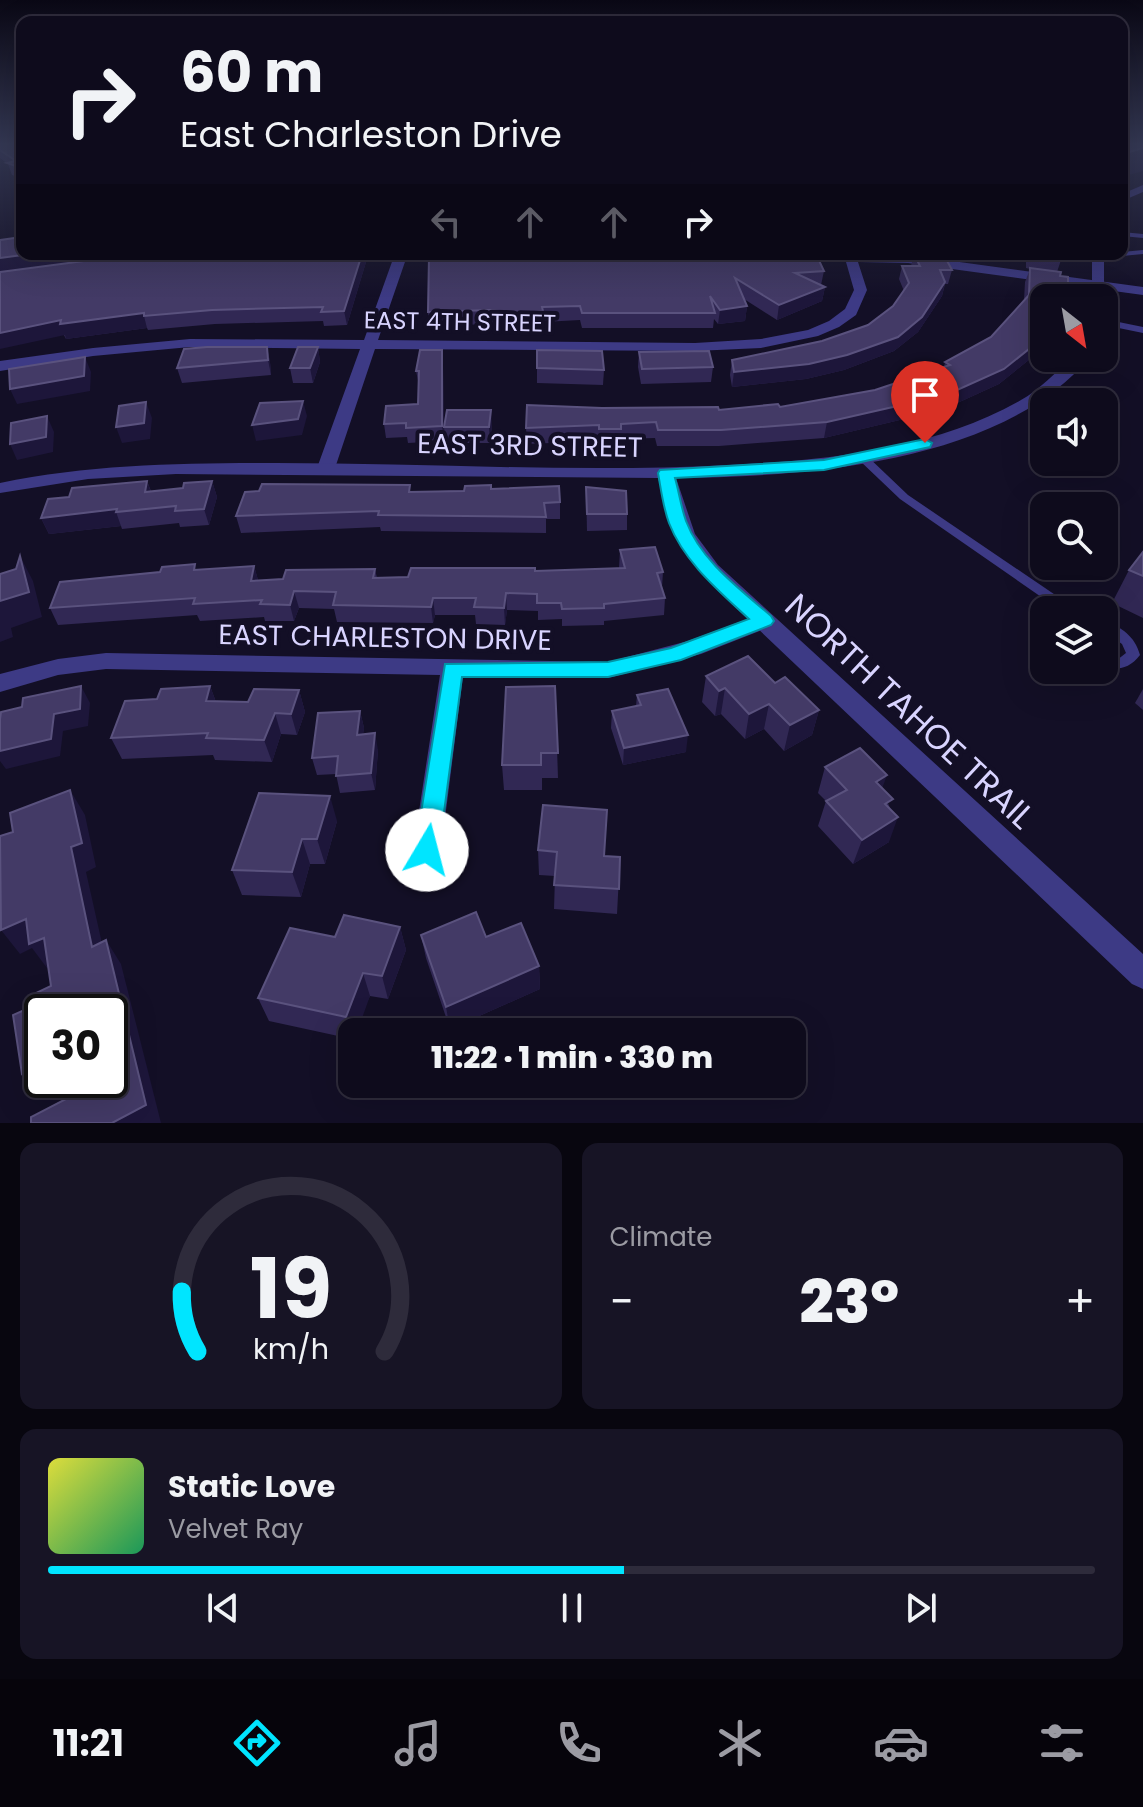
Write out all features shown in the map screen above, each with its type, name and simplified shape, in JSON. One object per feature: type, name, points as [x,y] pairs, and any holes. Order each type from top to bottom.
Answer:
[{"type":"street","points":[[326,468],[398,260]]},
{"type":"street","name":"EAST 4TH STREET","points":[[0,366],[93,352],[190,343],[695,347],[788,340],[837,322],[854,306],[860,295],[860,282],[851,260]]},
{"type":"street","points":[[914,260],[1052,284]]},
{"type":"street","points":[[1098,260],[1098,284]]},
{"type":"street","points":[[1118,292],[1143,291]]},
{"type":"street","name":"EAST 3RD STREET","points":[[0,488],[141,468],[666,473],[824,465],[904,449],[965,431],[1045,393],[1067,372]]},
{"type":"street","name":"NORTH TAHOE TRAIL","points":[[666,473],[678,522],[695,553],[724,585],[1143,974]]},
{"type":"street","name":"EAST CHARLESTON DRIVE","points":[[0,683],[58,667],[106,661],[452,670],[608,670],[668,656],[764,621]]},
{"type":"street","points":[[427,850],[452,670]]},
{"type":"lane","points":[[1118,325],[1143,330]]},
{"type":"lane","points":[[862,457],[904,497],[1044,595]]},
{"type":"lane","points":[[1118,634],[1126,639],[1133,655],[1118,665]]},
{"type":"building","points":[[16,238],[16,256],[0,258],[0,240]]},
{"type":"building","points":[[92,260],[360,260],[344,311],[321,312],[323,307],[212,310],[144,316],[144,313],[60,324],[61,320],[0,333],[0,272]]},
{"type":"building","points":[[429,260],[819,260],[824,271],[795,273],[825,287],[779,305],[735,278],[747,306],[720,310],[710,296],[715,313],[582,313],[580,306],[542,307],[543,311],[515,313],[491,310],[428,312]]},
{"type":"building","points":[[917,260],[947,260],[952,270],[940,270],[945,282],[922,317],[898,337],[847,355],[809,364],[734,372],[732,360],[822,341],[868,325],[893,306],[909,283],[902,266],[920,266]]},
{"type":"building","points":[[1030,268],[1061,272],[1060,276],[1068,277],[1068,284],[1030,284],[1030,348],[1004,369],[946,395],[827,422],[721,430],[658,430],[656,422],[621,424],[621,429],[599,429],[599,425],[526,428],[527,405],[718,407],[719,410],[778,404],[780,407],[875,390],[950,365],[945,362],[991,337],[1029,295]]},
{"type":"building","points":[[267,347],[268,360],[177,368],[184,349]]},
{"type":"building","points":[[298,347],[318,347],[310,368],[290,368]]},
{"type":"building","points":[[420,350],[442,350],[442,426],[406,428],[406,423],[384,424],[386,406],[418,404],[419,371],[416,371]]},
{"type":"building","points":[[537,350],[602,351],[604,370],[537,368]]},
{"type":"building","points":[[709,351],[713,367],[642,369],[639,352]]},
{"type":"building","points":[[85,357],[84,376],[10,389],[9,369]]},
{"type":"building","points":[[303,401],[298,419],[252,425],[260,403]]},
{"type":"building","points":[[146,402],[144,423],[116,427],[119,406]]},
{"type":"building","points":[[447,410],[491,410],[489,427],[444,427]]},
{"type":"building","points":[[47,416],[46,437],[10,444],[11,423]]},
{"type":"building","points":[[147,481],[145,492],[183,488],[184,483],[212,481],[204,509],[175,511],[176,506],[116,512],[117,509],[41,518],[48,499],[69,497],[72,488]]},
{"type":"building","points":[[262,484],[410,485],[409,492],[464,491],[465,486],[491,485],[491,489],[559,486],[560,502],[544,503],[546,517],[378,515],[379,511],[236,516],[245,492],[259,491]]},
{"type":"building","points":[[586,487],[626,491],[627,514],[587,514]]},
{"type":"building","points":[[655,547],[663,572],[657,573],[665,598],[604,604],[604,608],[562,609],[561,603],[537,603],[537,594],[506,593],[504,608],[474,607],[476,598],[433,598],[431,607],[333,605],[336,592],[294,591],[290,605],[260,604],[262,600],[193,604],[195,598],[50,608],[60,582],[160,572],[162,567],[195,564],[194,570],[254,566],[251,581],[283,579],[286,570],[375,569],[373,578],[408,577],[411,568],[535,568],[535,571],[625,568],[620,550]]},
{"type":"building","points":[[1143,552],[1143,576],[1129,570]]},
{"type":"building","points":[[20,556],[29,592],[0,601],[0,574],[16,569]]},
{"type":"building","points":[[748,656],[775,683],[785,677],[819,710],[790,725],[769,704],[749,714],[725,688],[719,691],[706,676]]},
{"type":"building","points":[[81,686],[80,709],[54,714],[51,739],[0,751],[1,712],[22,707],[23,698]]},
{"type":"building","points":[[210,686],[206,701],[248,702],[254,689],[299,690],[291,714],[275,713],[264,740],[206,738],[208,733],[111,738],[125,701],[157,699],[161,689]]},
{"type":"building","points":[[555,686],[558,753],[541,753],[541,765],[502,765],[506,687]]},
{"type":"building","points":[[668,689],[688,735],[624,748],[612,711],[641,705],[637,695]]},
{"type":"building","points":[[360,711],[357,735],[375,733],[371,773],[336,776],[338,756],[312,758],[318,713]]},
{"type":"building","points":[[860,748],[887,775],[876,782],[893,799],[885,804],[898,817],[862,840],[826,801],[847,790],[825,767]]},
{"type":"building","points":[[70,790],[82,843],[71,847],[92,947],[106,940],[119,994],[36,994],[51,986],[44,938],[29,944],[26,919],[1,930],[0,836],[13,832],[10,813]]},
{"type":"building","points":[[259,793],[330,796],[317,839],[302,839],[292,872],[232,870]]},
{"type":"building","points":[[543,805],[607,810],[604,856],[620,857],[619,889],[554,885],[557,852],[538,850]]},
{"type":"building","points":[[476,912],[486,937],[521,923],[539,966],[446,1007],[421,935]]},
{"type":"building","points":[[344,915],[400,927],[382,976],[363,973],[346,1017],[258,998],[290,928],[335,937]]},
{"type":"building","points":[[24,1010],[22,1074],[13,1015]]},
{"type":"building","points":[[128,1031],[146,1105],[112,1123],[31,1123],[31,1117],[68,1098],[128,1098]]},
{"type":"route","points":[[427,850],[452,670],[608,670],[655,660],[764,621],[724,585],[695,553],[678,522],[666,473],[824,465],[925,443]]}]
